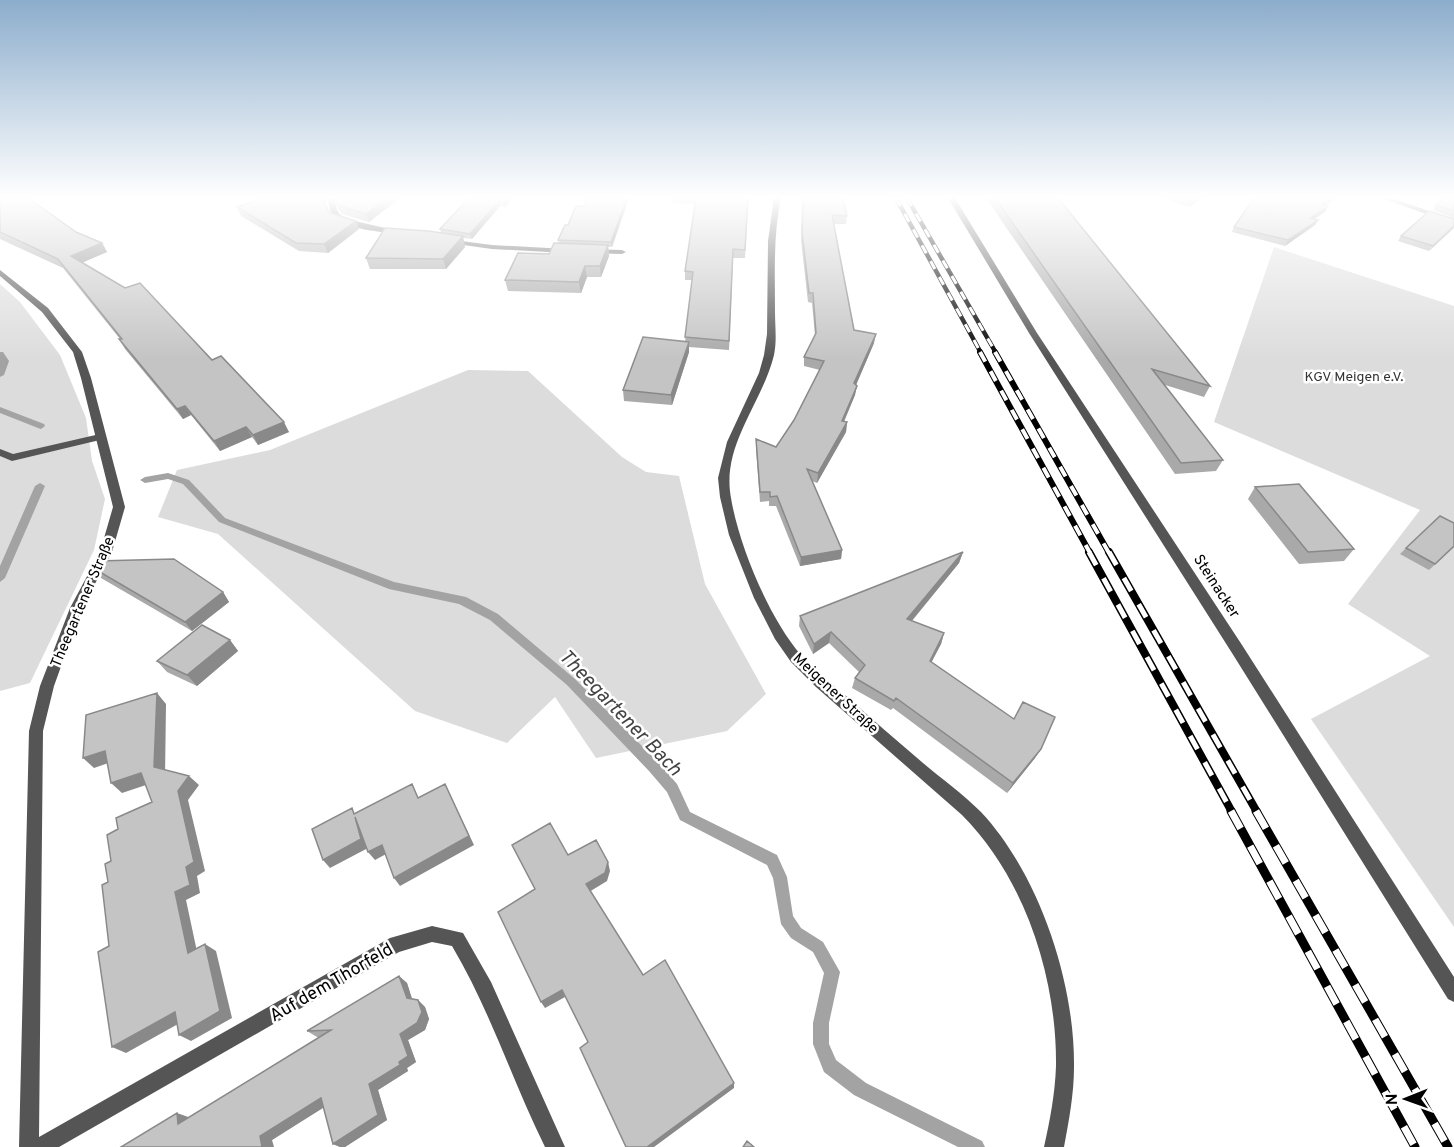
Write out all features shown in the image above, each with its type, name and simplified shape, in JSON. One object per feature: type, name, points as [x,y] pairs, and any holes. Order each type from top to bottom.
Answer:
[{"type":"street","points":[[602,252],[622,252]]},
{"type":"street","name":"Meigener Straße","points":[[772,252],[769,354],[762,376],[734,438],[723,473],[725,497],[732,521],[750,573],[790,652],[822,684],[981,824],[1007,860],[1024,891],[1055,980],[1062,1021],[1064,1098],[1054,1147]]},
{"type":"street","name":"Steinacker","points":[[984,252],[1046,353],[1238,649],[1454,993]]},
{"type":"street","name":"Theegartener Straße","points":[[0,272],[45,310],[76,352],[86,378],[118,507],[106,552],[76,608],[47,686],[36,731],[29,1147]]},
{"type":"street","points":[[0,452],[12,458],[100,437]]},
{"type":"street","name":"Auf dem Thorfeld","points":[[40,1147],[396,944],[432,934],[457,939],[473,963],[534,1107],[555,1147]]},
{"type":"green space","name":"KGV Meigen e.V.","points":[[1272,252],[1288,252],[1454,306],[1454,927],[1311,719],[1430,656],[1348,604],[1420,510],[1214,422]]},
{"type":"green space","points":[[0,284],[20,302],[60,355],[86,418],[92,461],[105,499],[94,550],[30,683],[0,691]]},
{"type":"green space","points":[[468,370],[528,371],[622,457],[646,472],[679,476],[705,584],[766,694],[727,731],[596,758],[555,697],[507,743],[415,711],[218,534],[158,517],[177,470],[270,450]]},
{"type":"building","points":[[42,252],[82,252],[71,256],[125,288],[140,283],[212,360],[221,356],[284,422],[253,435],[246,427],[214,441],[185,406],[177,409],[119,339],[122,339],[58,259]]},
{"type":"building","points":[[370,252],[449,252],[443,259],[366,258]]},
{"type":"building","points":[[550,252],[606,252],[600,266],[585,266],[579,282],[505,280],[518,253],[549,254]]},
{"type":"building","points":[[688,252],[733,252],[729,341],[685,337],[693,272],[685,271]]},
{"type":"building","points":[[804,252],[839,252],[854,330],[876,334],[854,383],[857,386],[842,421],[847,422],[818,473],[807,469],[842,550],[801,557],[777,496],[770,497],[770,492],[760,492],[756,439],[776,447],[794,420],[824,361],[804,357],[816,333],[813,293],[809,293]]},
{"type":"building","points":[[1033,252],[1101,252],[1210,386],[1152,369],[1223,460],[1181,463]]},
{"type":"building","points":[[643,337],[689,342],[671,395],[623,390]]},
{"type":"building","points":[[1299,484],[1354,549],[1308,552],[1255,487]]},
{"type":"building","points":[[1440,516],[1454,523],[1454,546],[1435,564],[1406,548]]},
{"type":"building","points":[[963,552],[907,619],[944,633],[930,661],[1014,719],[1023,702],[1055,717],[1041,749],[1013,783],[896,698],[894,701],[855,678],[865,665],[831,632],[814,644],[800,616]]},
{"type":"building","points":[[174,559],[223,592],[185,622],[93,568],[97,561]]},
{"type":"building","points":[[202,625],[230,640],[187,675],[157,661]]},
{"type":"building","points":[[157,693],[154,767],[189,776],[178,791],[194,862],[186,867],[190,885],[175,892],[188,953],[205,944],[220,1011],[179,1035],[175,1012],[112,1047],[98,952],[109,946],[102,885],[108,882],[105,864],[111,861],[107,835],[118,829],[116,818],[152,802],[141,773],[111,783],[105,751],[83,758],[86,715]]},
{"type":"building","points":[[412,784],[418,798],[445,784],[469,836],[394,878],[382,845],[368,852],[355,817],[361,839],[323,860],[312,829],[352,808],[354,814]]},
{"type":"building","points":[[550,823],[568,855],[596,840],[608,862],[605,873],[586,884],[643,975],[665,960],[734,1083],[647,1147],[626,1147],[580,1048],[588,1042],[562,990],[541,1002],[498,912],[535,889],[512,845]]},
{"type":"building","points":[[399,976],[407,998],[418,1000],[422,1012],[417,1023],[400,1034],[408,1056],[399,1062],[400,1065],[369,1084],[378,1115],[333,1144],[321,1098],[260,1136],[262,1147],[121,1147],[177,1113],[178,1124],[331,1030],[307,1031]]},
{"type":"building","points":[[747,1141],[754,1147],[743,1147]]},
{"type":"waterway","points":[[0,354],[5,361],[0,375]]},
{"type":"waterway","points":[[0,410],[41,426]]},
{"type":"waterway","name":"Theegartener Bach","points":[[145,480],[168,476],[186,482],[222,520],[393,586],[462,600],[494,617],[571,682],[654,767],[672,788],[685,816],[772,860],[780,877],[786,919],[796,933],[818,947],[832,972],[821,1023],[821,1044],[830,1066],[860,1089],[976,1147]]},
{"type":"waterway","points":[[0,578],[40,486]]},
{"type":"railway","points":[[925,252],[981,353]]},
{"type":"railway","points":[[938,252],[996,353]]},
{"type":"railway","points":[[980,352],[1090,553]]},
{"type":"railway","points":[[995,352],[1109,553]]},
{"type":"railway","points":[[1089,552],[1232,812]]},
{"type":"railway","points":[[1109,552],[1257,812]]},
{"type":"railway","points":[[1231,811],[1415,1147]]},
{"type":"railway","points":[[1256,811],[1448,1147]]}]
